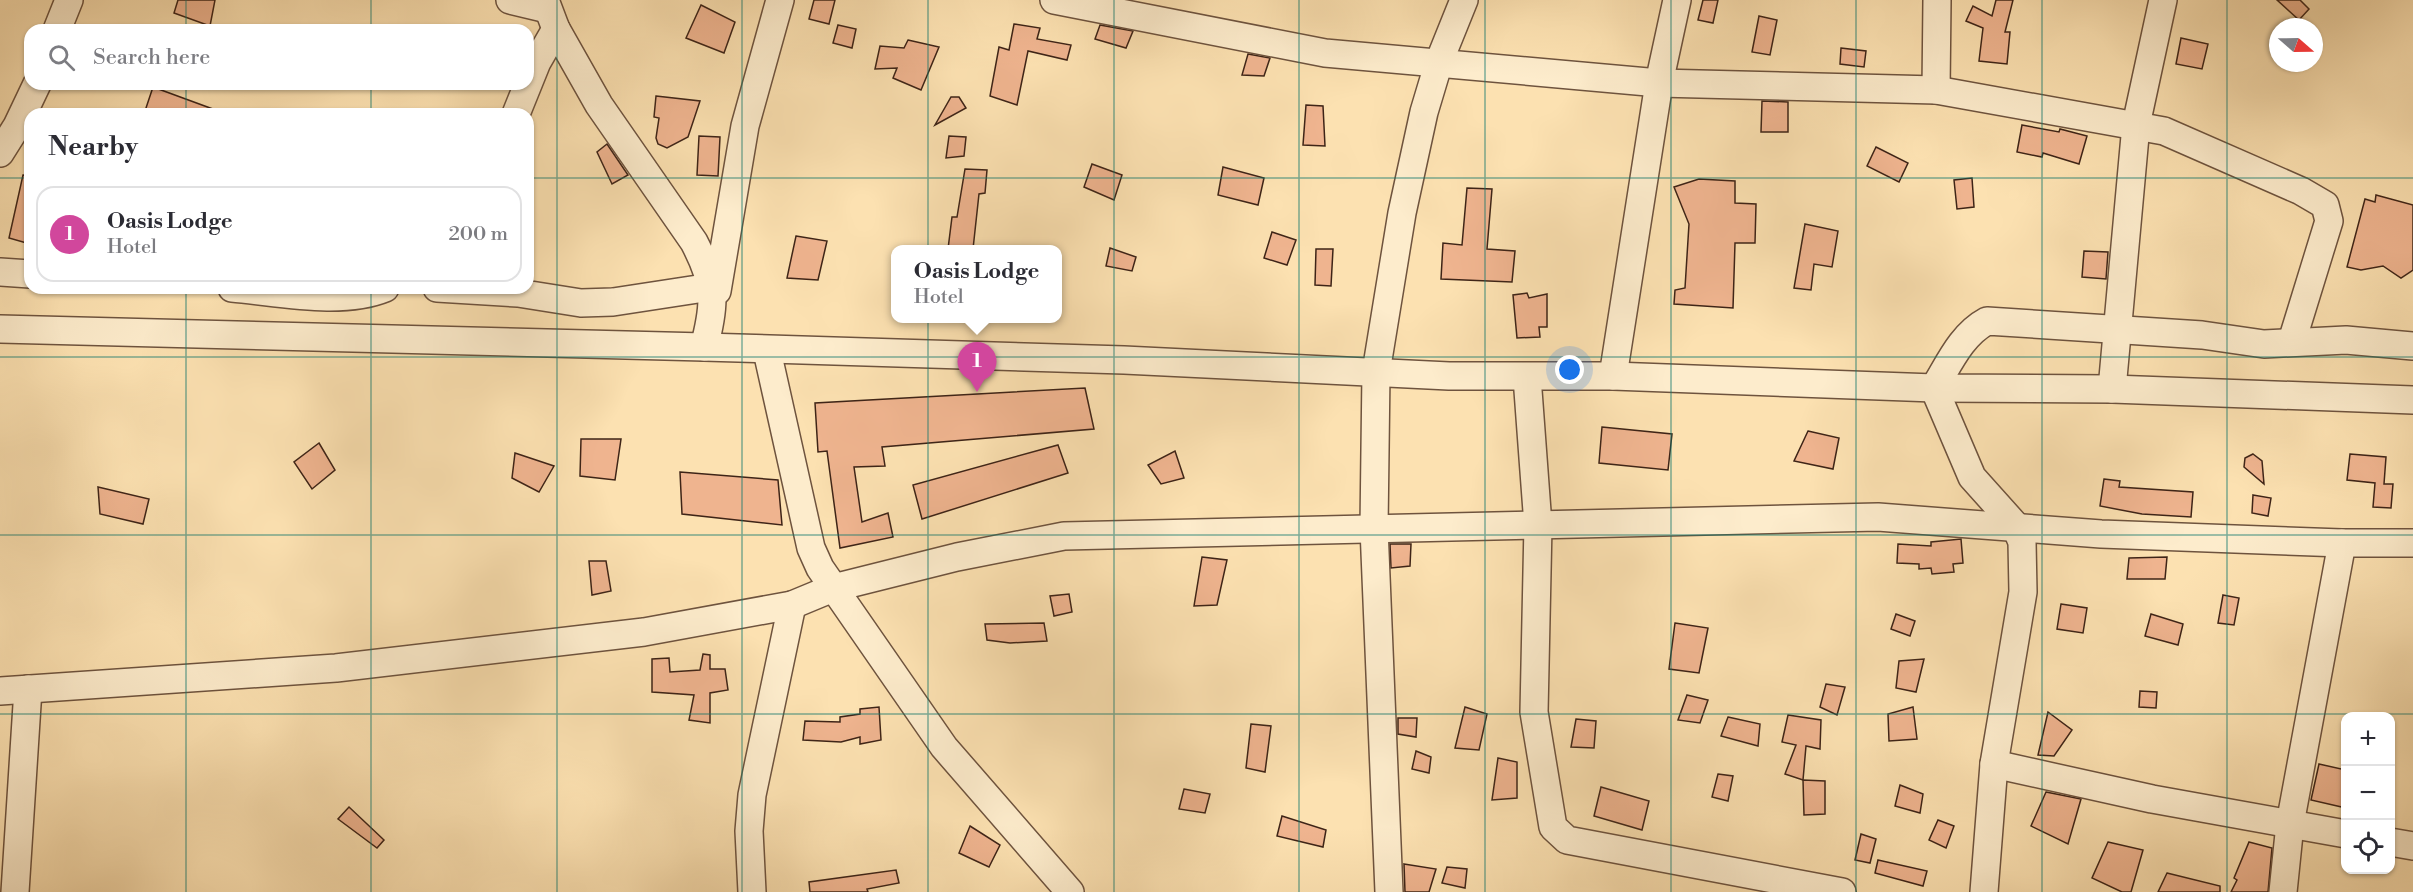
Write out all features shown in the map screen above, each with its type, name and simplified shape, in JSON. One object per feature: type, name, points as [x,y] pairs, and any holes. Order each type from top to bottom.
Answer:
[{"type":"street","points":[[59,24],[69,0]]},
{"type":"street","points":[[510,0],[549,13],[599,105],[694,242],[704,260],[712,299]]},
{"type":"street","points":[[704,346],[745,126],[780,0]]},
{"type":"street","points":[[1054,0],[1325,53],[1659,83],[1936,90],[2136,125],[2175,135],[2301,190],[2325,205],[2329,220],[2292,341]]},
{"type":"street","points":[[1389,892],[1374,528],[1376,372],[1402,213],[1424,112],[1439,62],[1464,0]]},
{"type":"street","points":[[1613,376],[1659,83],[1677,0]]},
{"type":"street","points":[[1936,90],[1938,0]]},
{"type":"street","points":[[2112,389],[2136,125],[2163,0]]},
{"type":"street","points":[[534,69],[549,13]]},
{"type":"street","points":[[26,108],[34,90]]},
{"type":"street","points":[[518,108],[526,90]]},
{"type":"street","points":[[0,153],[24,111]]},
{"type":"street","points":[[0,272],[24,274]]},
{"type":"street","points":[[307,294],[345,297],[370,294]]},
{"type":"street","points":[[524,294],[581,303],[712,299]]},
{"type":"street","points":[[1934,388],[1963,341],[1974,328],[1987,321],[2202,335],[2264,344],[2346,340],[2413,346]]},
{"type":"street","points":[[0,329],[704,346],[767,351],[1112,360],[1527,378],[1613,376],[1934,388],[2112,389],[2413,400]]},
{"type":"street","points":[[767,351],[811,548],[833,588],[944,747],[1070,892]]},
{"type":"street","points":[[1527,378],[1538,525],[1534,712],[1552,827],[1567,840],[1842,892]]},
{"type":"street","points":[[1934,388],[1972,477],[2015,525],[2022,542],[2023,592],[1994,764],[1984,892]]},
{"type":"street","points":[[0,691],[336,668],[644,632],[792,605],[833,588],[957,557],[1064,536],[1878,517],[2015,525],[2101,534],[2342,543],[2413,543]]},
{"type":"street","points":[[2283,892],[2290,824],[2342,543]]},
{"type":"street","points":[[752,892],[749,831],[752,795],[792,605]]},
{"type":"street","points":[[15,892],[28,688]]},
{"type":"street","points":[[1994,764],[2152,800],[2341,833]]},
{"type":"street","points":[[2395,843],[2413,846]]},
{"type":"building","points":[[178,0],[215,0],[210,24],[174,13]]},
{"type":"building","points":[[814,0],[835,0],[829,24],[809,19]]},
{"type":"building","points":[[1703,0],[1718,0],[1713,23],[1698,20]]},
{"type":"building","points":[[1996,0],[2013,0],[2005,32],[2010,32],[2007,64],[1979,61],[1983,28],[1966,21],[1973,6],[1992,16]]},
{"type":"building","points":[[2277,0],[2300,0],[2309,9],[2301,18],[2297,18]]},
{"type":"building","points":[[701,5],[735,22],[724,53],[686,38]]},
{"type":"building","points":[[1759,16],[1777,20],[1770,55],[1752,52]]},
{"type":"building","points":[[1014,24],[1040,28],[1037,39],[1071,45],[1067,60],[1028,51],[1017,105],[990,96],[999,47],[1009,50]]},
{"type":"building","points":[[838,25],[856,29],[852,48],[833,43]]},
{"type":"building","points":[[1100,25],[1133,31],[1126,48],[1095,39]]},
{"type":"building","points":[[2181,38],[2208,44],[2202,69],[2176,64]]},
{"type":"building","points":[[908,40],[939,47],[921,90],[893,78],[897,68],[875,69],[880,46],[904,48]]},
{"type":"building","points":[[1841,48],[1866,51],[1864,67],[1840,64]]},
{"type":"building","points":[[1248,54],[1270,58],[1264,76],[1242,75]]},
{"type":"building","points":[[152,90],[161,90],[210,108],[146,108]]},
{"type":"building","points":[[656,96],[700,101],[688,137],[667,148],[658,144],[656,138],[659,118],[654,117]]},
{"type":"building","points":[[951,97],[959,97],[966,108],[935,125]]},
{"type":"building","points":[[1762,101],[1788,102],[1788,132],[1761,132]]},
{"type":"building","points":[[1306,105],[1323,106],[1325,146],[1303,145]]},
{"type":"building","points":[[2022,125],[2059,132],[2060,129],[2087,136],[2079,164],[2043,153],[2042,157],[2017,152]]},
{"type":"building","points":[[699,136],[720,137],[718,176],[697,175]]},
{"type":"building","points":[[949,136],[966,137],[964,156],[946,158]]},
{"type":"building","points":[[607,144],[628,175],[612,184],[597,152]]},
{"type":"building","points":[[1876,147],[1908,163],[1899,182],[1867,166]]},
{"type":"building","points":[[1092,164],[1122,175],[1114,200],[1084,187]]},
{"type":"building","points":[[1223,167],[1264,178],[1258,205],[1218,195]]},
{"type":"building","points":[[965,169],[987,170],[985,193],[979,194],[973,245],[948,245],[952,217],[957,217]]},
{"type":"building","points":[[23,175],[24,175],[24,242],[9,238]]},
{"type":"building","points":[[1972,178],[1974,207],[1957,209],[1954,180]]},
{"type":"building","points":[[1699,179],[1735,181],[1735,203],[1756,204],[1755,243],[1735,243],[1733,308],[1674,304],[1675,290],[1685,288],[1689,224],[1674,187]]},
{"type":"building","points":[[1467,188],[1492,189],[1487,249],[1515,251],[1512,282],[1441,279],[1443,243],[1462,245]]},
{"type":"building","points":[[2376,195],[2413,205],[2413,270],[2401,278],[2383,266],[2361,270],[2347,267],[2365,199],[2375,202]]},
{"type":"building","points":[[1805,224],[1838,231],[1832,267],[1814,264],[1811,290],[1794,288]]},
{"type":"building","points":[[1272,232],[1296,240],[1287,265],[1264,258]]},
{"type":"building","points":[[796,236],[827,241],[818,280],[787,278]]},
{"type":"building","points":[[1110,248],[1136,257],[1132,271],[1106,266]]},
{"type":"building","points":[[1316,249],[1333,249],[1331,286],[1315,285]]},
{"type":"building","points":[[2084,251],[2108,252],[2106,279],[2082,277]]},
{"type":"building","points":[[1527,293],[1529,298],[1547,294],[1547,327],[1539,327],[1540,337],[1517,338],[1513,295]]},
{"type":"building","points":[[1085,388],[1094,429],[882,447],[885,466],[854,467],[862,522],[888,513],[893,537],[840,548],[827,451],[818,452],[815,403]]},
{"type":"building","points":[[1602,427],[1672,434],[1668,470],[1599,463]]},
{"type":"building","points":[[1808,431],[1839,438],[1833,469],[1794,461]]},
{"type":"building","points":[[581,439],[621,439],[615,480],[580,476]]},
{"type":"building","points":[[319,443],[335,470],[312,489],[294,462]]},
{"type":"building","points":[[1058,445],[1068,473],[922,519],[913,485]]},
{"type":"building","points":[[1175,451],[1184,478],[1161,484],[1148,465]]},
{"type":"building","points":[[515,453],[554,466],[539,492],[512,478]]},
{"type":"building","points":[[2253,454],[2262,461],[2264,484],[2244,467],[2245,458]]},
{"type":"building","points":[[2350,454],[2386,457],[2384,484],[2393,484],[2391,508],[2373,507],[2375,483],[2347,480]]},
{"type":"building","points":[[680,472],[778,480],[782,525],[682,514]]},
{"type":"building","points":[[2104,479],[2120,481],[2119,487],[2193,492],[2191,517],[2142,514],[2100,506]]},
{"type":"building","points":[[98,487],[149,499],[143,524],[100,514]]},
{"type":"building","points":[[2253,495],[2271,498],[2268,516],[2252,513]]},
{"type":"building","points":[[1961,539],[1963,563],[1953,564],[1954,572],[1932,574],[1931,568],[1919,569],[1919,564],[1897,563],[1898,544],[1931,546],[1931,542]]},
{"type":"building","points":[[1390,544],[1411,544],[1410,566],[1391,568]]},
{"type":"building","points":[[1202,557],[1227,560],[1217,605],[1194,606]]},
{"type":"building","points":[[2167,557],[2165,579],[2127,579],[2129,558]]},
{"type":"building","points":[[589,561],[606,561],[611,591],[592,595]]},
{"type":"building","points":[[1069,594],[1072,612],[1054,616],[1050,596]]},
{"type":"building","points":[[2223,595],[2239,598],[2234,625],[2218,623]]},
{"type":"building","points":[[2061,604],[2087,608],[2083,633],[2057,629]]},
{"type":"building","points":[[1896,614],[1915,621],[1910,636],[1891,629]]},
{"type":"building","points":[[2151,614],[2183,624],[2178,645],[2145,636]]},
{"type":"building","points":[[1044,623],[1047,641],[1010,643],[987,640],[985,624]]},
{"type":"building","points":[[1675,623],[1708,628],[1699,673],[1669,669]]},
{"type":"building","points":[[703,654],[710,655],[710,669],[725,669],[728,690],[710,693],[710,723],[689,720],[694,695],[652,692],[652,659],[669,658],[670,672],[700,670]]},
{"type":"building","points":[[1924,659],[1916,692],[1896,688],[1899,661]]},
{"type":"building","points":[[1826,684],[1845,687],[1837,715],[1820,707]]},
{"type":"building","points":[[2140,691],[2157,692],[2156,708],[2139,707]]},
{"type":"building","points":[[1687,695],[1708,700],[1700,723],[1678,720]]},
{"type":"building","points":[[879,707],[881,740],[860,744],[860,737],[841,742],[803,740],[805,721],[840,722],[840,717],[860,714],[860,709]]},
{"type":"building","points":[[1465,707],[1487,714],[1479,750],[1455,748]]},
{"type":"building","points":[[1913,707],[1917,739],[1889,741],[1888,714]]},
{"type":"building","points":[[2048,712],[2072,730],[2054,756],[2038,755]]},
{"type":"building","points":[[1788,715],[1821,720],[1820,749],[1806,746],[1803,780],[1785,774],[1796,745],[1782,742]]},
{"type":"building","points":[[1728,717],[1760,724],[1758,746],[1721,736]]},
{"type":"building","points":[[1398,718],[1417,718],[1416,737],[1398,734]]},
{"type":"building","points":[[1576,719],[1596,721],[1594,748],[1571,747]]},
{"type":"building","points":[[1251,724],[1271,726],[1265,772],[1246,768]]},
{"type":"building","points":[[1416,751],[1431,757],[1429,773],[1412,769]]},
{"type":"building","points":[[1498,758],[1517,762],[1517,798],[1492,800]]},
{"type":"building","points":[[2319,764],[2341,769],[2341,807],[2311,800]]},
{"type":"building","points":[[1718,774],[1733,776],[1728,801],[1712,797]]},
{"type":"building","points":[[1803,780],[1825,781],[1825,814],[1804,815]]},
{"type":"building","points":[[1900,785],[1923,794],[1920,813],[1895,806]]},
{"type":"building","points":[[1601,787],[1649,801],[1642,830],[1594,816]]},
{"type":"building","points":[[1184,789],[1210,794],[1205,813],[1179,809]]},
{"type":"building","points":[[2046,792],[2081,799],[2068,844],[2031,826]]},
{"type":"building","points":[[349,807],[384,840],[377,848],[338,819]]},
{"type":"building","points":[[1282,816],[1326,830],[1323,847],[1277,836]]},
{"type":"building","points":[[1938,820],[1954,826],[1946,848],[1929,840]]},
{"type":"building","points":[[970,826],[1000,845],[989,867],[959,853]]},
{"type":"building","points":[[1861,834],[1876,839],[1870,863],[1855,860]]},
{"type":"building","points":[[2108,842],[2143,850],[2131,892],[2122,892],[2092,878]]},
{"type":"building","points":[[2249,842],[2272,848],[2268,892],[2231,892],[2237,880],[2234,878]]},
{"type":"building","points":[[1878,860],[1927,871],[1923,886],[1875,873]]},
{"type":"building","points":[[1404,864],[1436,869],[1429,892],[1405,892]]},
{"type":"building","points":[[1447,867],[1467,869],[1465,888],[1442,883]]},
{"type":"building","points":[[896,870],[899,883],[867,889],[868,892],[810,892],[809,882]]},
{"type":"building","points":[[2167,873],[2220,886],[2220,892],[2158,892]]},
{"type":"place","name":"Oasis Lodge","points":[[977,392]]}]
